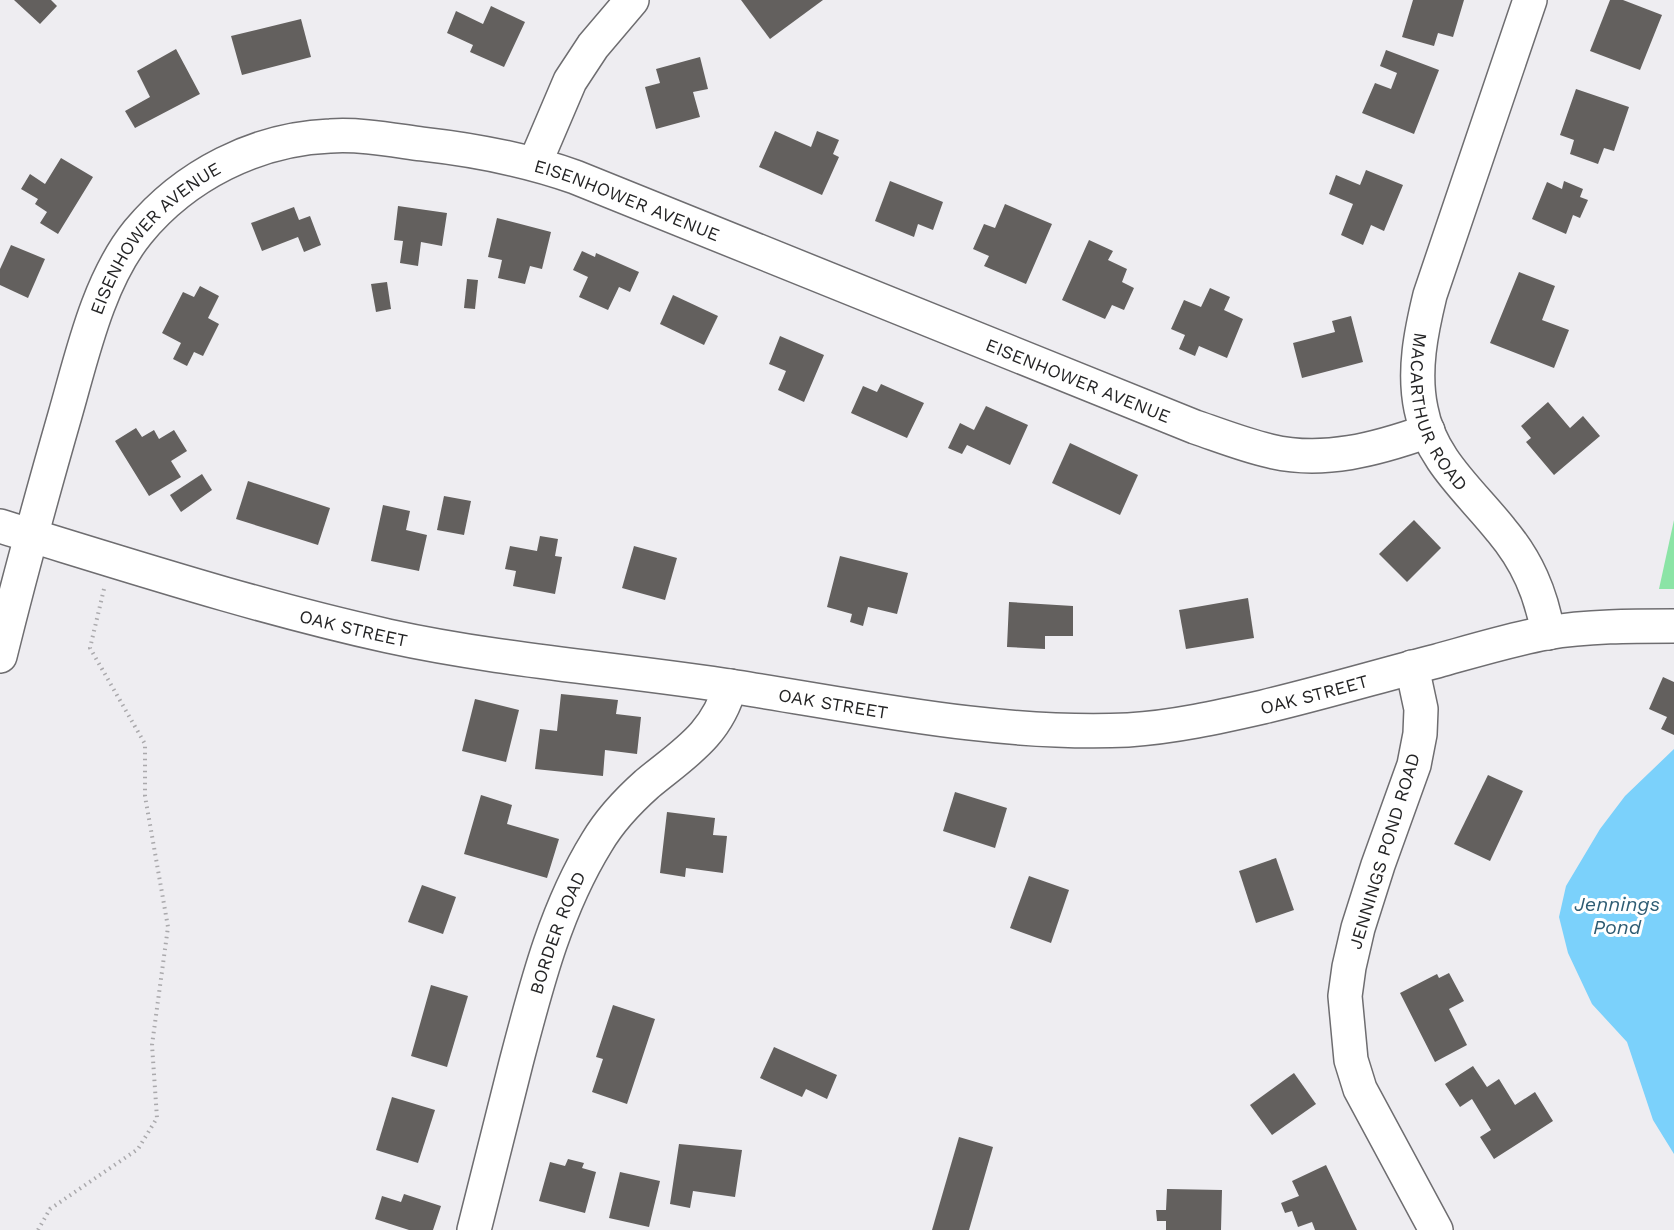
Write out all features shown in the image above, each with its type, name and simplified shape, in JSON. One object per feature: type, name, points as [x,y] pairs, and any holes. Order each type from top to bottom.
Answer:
[{"type":"street","points":[[535,163],[570,81],[593,46],[632,0]]},
{"type":"street","name":"MACARTHUR ROAD","points":[[1530,0],[1430,295],[1422,328],[1418,386],[1421,410],[1438,454],[1520,555],[1543,605],[1548,633]]},
{"type":"street","name":"EISENHOWER AVENUE","points":[[0,656],[31,535],[86,343],[117,264],[137,233],[164,204],[195,180],[229,160],[262,148],[296,140],[330,136],[365,137],[497,154],[535,163],[575,177],[1165,415],[1271,451],[1302,455],[1332,455],[1363,451],[1428,431]]},
{"type":"street","name":"OAK STREET","points":[[0,526],[331,623],[393,637],[514,657],[730,686],[956,721],[1077,731],[1173,725],[1223,717],[1548,633],[1609,627],[1674,626]]},
{"type":"street","name":"JENNINGS POND ROAD","points":[[1412,667],[1421,709],[1418,745],[1404,796],[1378,865],[1358,928],[1348,967],[1345,996],[1346,1027],[1351,1060],[1360,1089],[1436,1230]]},
{"type":"street","name":"BORDER ROAD","points":[[474,1230],[531,1006],[559,918],[576,880],[616,814],[645,786],[703,739],[717,720],[726,702],[730,686]]},
{"type":"path","points":[[38,1230],[50,1209],[138,1149],[157,1118],[152,1045],[168,927],[145,796],[145,744],[90,648],[111,559]]},
{"type":"green space","points":[[1674,520],[1674,589],[1659,589]]},
{"type":"water","name":"Jennings Pond","points":[[1674,749],[1674,1154],[1653,1120],[1627,1042],[1592,1004],[1568,953],[1559,917],[1566,886],[1600,829],[1625,796]]},
{"type":"building","points":[[14,0],[51,0],[57,6],[40,24]]},
{"type":"building","points":[[741,0],[823,0],[770,39]]},
{"type":"building","points":[[1413,0],[1464,0],[1453,37],[1438,33],[1434,46],[1402,37]]},
{"type":"building","points":[[1610,0],[1623,0],[1662,15],[1640,70],[1590,51]]},
{"type":"building","points":[[491,6],[525,22],[504,67],[470,52],[473,45],[447,33],[456,11],[483,24]]},
{"type":"building","points":[[301,19],[311,57],[242,75],[231,36]]},
{"type":"building","points":[[176,49],[200,94],[135,128],[125,111],[150,97],[137,71]]},
{"type":"building","points":[[1386,50],[1439,70],[1414,134],[1362,113],[1375,83],[1391,89],[1397,73],[1380,66]]},
{"type":"building","points":[[700,57],[708,89],[693,92],[700,117],[656,129],[645,87],[660,83],[656,69]]},
{"type":"building","points":[[1576,89],[1629,107],[1614,151],[1604,148],[1598,164],[1570,154],[1574,140],[1560,135]]},
{"type":"building","points":[[775,131],[811,147],[817,131],[839,140],[833,154],[839,157],[822,195],[759,167]]},
{"type":"building","points":[[61,158],[93,177],[58,234],[40,223],[47,212],[35,204],[38,199],[21,189],[30,174],[45,184]]},
{"type":"building","points":[[1366,170],[1403,185],[1384,231],[1371,225],[1363,245],[1341,235],[1353,204],[1329,194],[1336,175],[1360,185]]},
{"type":"building","points":[[890,181],[943,202],[933,230],[918,224],[914,237],[875,221]]},
{"type":"building","points":[[1564,181],[1583,189],[1580,197],[1588,200],[1580,218],[1573,215],[1566,234],[1532,219],[1547,182],[1562,189]]},
{"type":"building","points":[[1005,204],[1052,224],[1026,284],[984,266],[989,256],[973,249],[984,224],[995,228]]},
{"type":"building","points":[[398,206],[447,213],[442,246],[421,242],[418,266],[400,263],[403,241],[394,240]]},
{"type":"building","points":[[294,207],[299,220],[310,216],[321,245],[304,252],[298,237],[262,251],[251,223]]},
{"type":"building","points":[[497,218],[551,232],[542,269],[530,266],[525,284],[498,278],[502,260],[488,257]]},
{"type":"building","points":[[1089,240],[1113,251],[1108,260],[1127,269],[1122,282],[1134,288],[1124,310],[1112,305],[1105,319],[1062,300]]},
{"type":"building","points":[[11,245],[45,259],[28,298],[0,285],[0,269]]},
{"type":"building","points":[[582,251],[595,257],[596,253],[639,272],[630,292],[619,287],[608,310],[579,297],[588,277],[573,270]]},
{"type":"building","points":[[1519,272],[1555,286],[1542,320],[1569,330],[1554,368],[1490,343]]},
{"type":"building","points":[[467,279],[478,280],[475,309],[464,308]]},
{"type":"building","points":[[387,282],[391,309],[376,312],[371,284]]},
{"type":"building","points":[[200,286],[219,296],[208,318],[219,324],[203,356],[194,352],[187,366],[173,359],[181,343],[162,333],[183,292],[194,297]]},
{"type":"building","points":[[1210,288],[1230,297],[1224,310],[1243,319],[1227,358],[1199,346],[1195,356],[1179,349],[1185,335],[1171,329],[1184,300],[1201,307]]},
{"type":"building","points":[[673,295],[718,316],[704,345],[660,324]]},
{"type":"building","points":[[1351,316],[1363,362],[1302,378],[1293,343],[1335,332],[1332,321]]},
{"type":"building","points":[[780,336],[824,355],[804,402],[778,390],[786,371],[769,364]]},
{"type":"building","points":[[881,384],[924,403],[907,438],[851,413],[863,386],[877,392]]},
{"type":"building","points":[[1548,402],[1570,428],[1583,416],[1600,436],[1554,475],[1526,442],[1531,438],[1521,426]]},
{"type":"building","points":[[986,406],[1028,425],[1010,465],[967,445],[962,454],[948,448],[960,423],[974,430]]},
{"type":"building","points":[[136,428],[142,437],[154,430],[159,439],[174,430],[187,451],[171,461],[181,477],[149,496],[115,441]]},
{"type":"building","points":[[1070,443],[1138,475],[1120,515],[1052,483]]},
{"type":"building","points":[[202,474],[212,490],[181,512],[170,495]]},
{"type":"building","points":[[248,481],[330,508],[318,545],[236,519]]},
{"type":"building","points":[[444,496],[471,501],[464,535],[437,530]]},
{"type":"building","points":[[383,505],[410,511],[406,530],[427,535],[419,571],[371,561]]},
{"type":"building","points":[[1414,520],[1441,548],[1407,582],[1379,554]]},
{"type":"building","points":[[540,536],[558,539],[555,556],[562,557],[555,594],[513,586],[516,571],[505,569],[510,546],[537,551]]},
{"type":"building","points":[[634,546],[677,558],[665,600],[622,588]]},
{"type":"building","points":[[840,556],[908,573],[897,614],[868,607],[863,626],[850,622],[852,614],[827,607]]},
{"type":"building","points":[[1248,598],[1254,638],[1186,649],[1179,610]]},
{"type":"building","points":[[1009,602],[1073,606],[1073,636],[1045,636],[1045,649],[1007,647]]},
{"type":"building","points":[[1663,677],[1674,682],[1674,735],[1661,729],[1667,717],[1649,709]]},
{"type":"building","points":[[561,694],[618,700],[616,714],[641,717],[637,754],[605,750],[603,776],[535,769],[540,729],[557,731]]},
{"type":"building","points":[[475,699],[519,710],[506,762],[462,751]]},
{"type":"building","points":[[1488,775],[1523,791],[1490,861],[1454,844]]},
{"type":"building","points":[[955,792],[1007,808],[995,848],[943,831]]},
{"type":"building","points":[[481,795],[512,805],[507,824],[559,839],[547,878],[464,854]]},
{"type":"building","points":[[667,812],[715,818],[713,835],[727,836],[723,873],[686,868],[685,877],[660,873]]},
{"type":"building","points":[[1276,858],[1294,910],[1256,923],[1239,871]]},
{"type":"building","points":[[1029,876],[1069,890],[1051,943],[1010,928]]},
{"type":"building","points":[[422,885],[456,897],[443,934],[408,922]]},
{"type":"building","points":[[1449,973],[1464,1001],[1449,1009],[1467,1045],[1435,1062],[1400,993],[1437,974],[1439,978]]},
{"type":"building","points":[[431,985],[468,996],[447,1067],[411,1056]]},
{"type":"building","points":[[613,1005],[655,1019],[627,1104],[592,1092],[603,1059],[596,1057]]},
{"type":"building","points":[[774,1047],[837,1075],[827,1099],[806,1089],[802,1097],[760,1078]]},
{"type":"building","points":[[1473,1066],[1487,1087],[1499,1079],[1515,1105],[1535,1092],[1553,1121],[1494,1159],[1480,1137],[1491,1130],[1472,1099],[1460,1107],[1445,1084]]},
{"type":"building","points":[[1294,1073],[1316,1104],[1272,1135],[1250,1105]]},
{"type":"building","points":[[392,1097],[435,1110],[418,1163],[376,1150]]},
{"type":"building","points":[[959,1137],[993,1147],[969,1230],[932,1230]]},
{"type":"building","points":[[679,1144],[742,1150],[735,1197],[693,1191],[690,1208],[670,1204]]},
{"type":"building","points":[[568,1159],[584,1163],[582,1168],[596,1172],[585,1213],[539,1201],[550,1162],[565,1166]]},
{"type":"building","points":[[1326,1165],[1357,1230],[1315,1230],[1312,1222],[1298,1227],[1292,1211],[1285,1213],[1281,1203],[1299,1196],[1292,1181]]},
{"type":"building","points":[[620,1172],[660,1181],[649,1227],[609,1218]]},
{"type":"building","points":[[1167,1189],[1222,1190],[1221,1230],[1166,1230],[1166,1221],[1157,1221],[1156,1210],[1166,1210]]},
{"type":"building","points":[[404,1194],[441,1206],[433,1230],[409,1230],[375,1219],[382,1196],[401,1202]]}]
